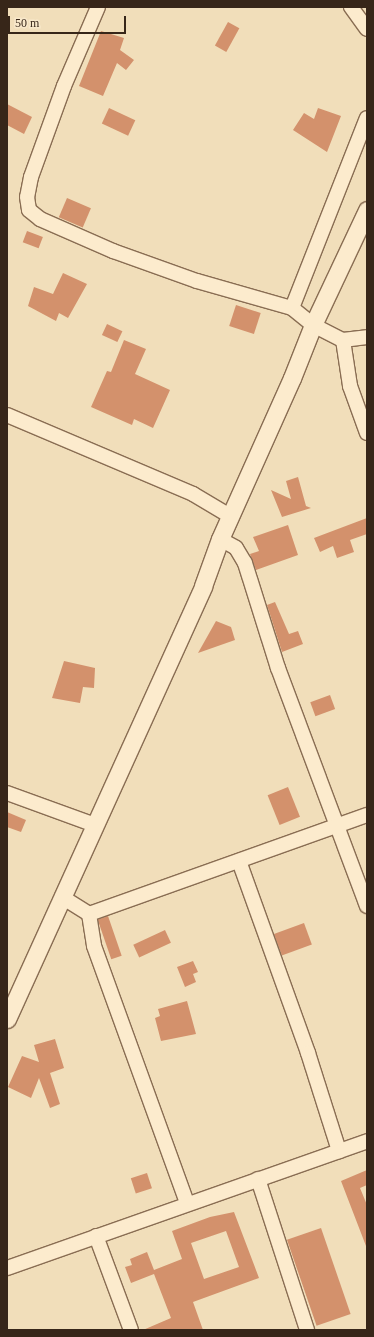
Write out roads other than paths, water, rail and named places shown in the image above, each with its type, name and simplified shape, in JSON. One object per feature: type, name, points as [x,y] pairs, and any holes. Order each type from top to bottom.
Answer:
[{"type":"street","points":[[98,7],[64,86],[31,177],[26,197],[29,210],[40,219],[113,251],[197,281],[292,308],[313,325],[343,340],[367,338]]},
{"type":"street","points":[[351,7],[367,29]]},
{"type":"street","points":[[292,308],[367,118]]},
{"type":"street","points":[[7,1019],[203,586],[220,539],[313,325],[367,210]]},
{"type":"street","points":[[343,340],[350,386],[367,433]]},
{"type":"street","points":[[7,415],[193,494],[230,516]]},
{"type":"street","points":[[220,539],[236,548],[245,563],[278,668],[367,906]]},
{"type":"street","points":[[7,793],[95,825]]},
{"type":"street","points":[[62,898],[90,914],[367,815]]},
{"type":"street","points":[[239,861],[308,1052],[339,1150]]},
{"type":"street","points":[[90,914],[94,946],[187,1203]]},
{"type":"street","points":[[7,1268],[187,1203],[367,1141]]},
{"type":"street","points":[[258,1179],[307,1330]]},
{"type":"street","points":[[96,1236],[131,1330]]}]
